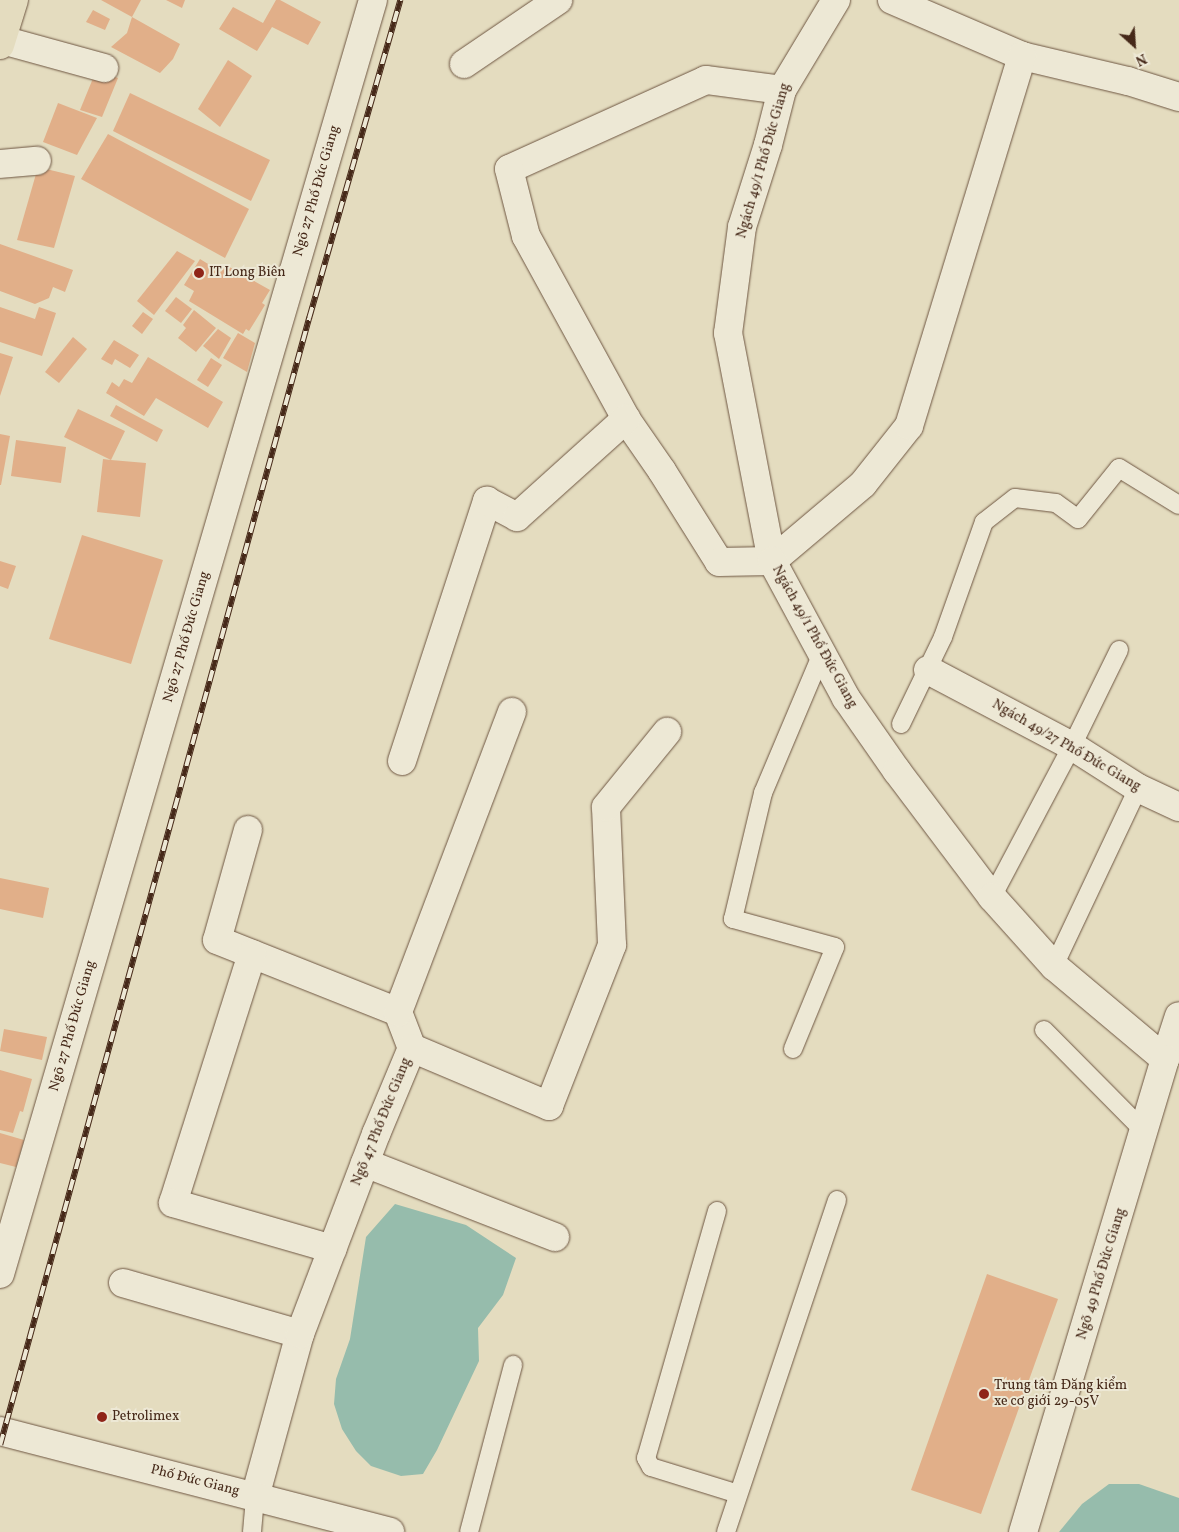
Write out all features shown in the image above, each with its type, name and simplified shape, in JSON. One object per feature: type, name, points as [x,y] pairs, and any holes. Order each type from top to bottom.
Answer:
[{"type":"main road","points":[[1,42],[14,0]]},
{"type":"street","name":"Ngõ 27 Phố Đức Giang","points":[[0,1274],[373,0]]},
{"type":"street","points":[[464,64],[558,0]]},
{"type":"street","name":"Ngách 49/1 Phố Đức Giang","points":[[836,0],[782,90],[768,145],[742,227],[728,333],[772,560],[846,698],[897,771],[992,897],[1054,966],[1172,1065]]},
{"type":"street","points":[[892,0],[1022,56],[1128,81],[1179,97]]},
{"type":"street","points":[[1,42],[104,68]]},
{"type":"street","points":[[782,90],[706,80],[510,170],[526,236],[626,419],[662,471],[719,562],[772,560],[863,484],[910,426],[1022,56]]},
{"type":"street","points":[[0,164],[37,161]]},
{"type":"street","points":[[402,762],[487,501],[517,517],[626,419]]},
{"type":"street","name":"Ngách 49/27 Phố Đức Giang","points":[[928,670],[1072,746],[1138,788],[1179,807]]},
{"type":"street","points":[[412,1048],[398,1012],[512,712]]},
{"type":"street","name":"Ngõ 47 Phố Đức Giang","points":[[255,1497],[300,1334],[365,1163],[412,1048],[549,1106],[612,945],[606,807],[667,732]]},
{"type":"street","points":[[248,830],[217,940],[398,1012]]},
{"type":"street","points":[[252,954],[173,1203],[332,1249]]},
{"type":"street","name":"Ngõ 49 Phố Đức Giang","points":[[1023,1532],[1145,1132],[1172,1065],[1179,1016]]},
{"type":"street","points":[[365,1163],[555,1237]]},
{"type":"street","points":[[123,1283],[300,1334]]},
{"type":"street","name":"Phố Đức Giang","points":[[0,1431],[390,1532]]},
{"type":"lane","points":[[901,724],[943,637],[984,522],[1014,498],[1056,503],[1078,519],[1119,468],[1179,505]]},
{"type":"lane","points":[[992,897],[1072,746],[1119,650]]},
{"type":"lane","points":[[793,1050],[835,947],[733,918],[763,793],[822,653]]},
{"type":"lane","points":[[1054,966],[1138,788]]},
{"type":"lane","points":[[1044,1030],[1145,1132]]},
{"type":"lane","points":[[726,1532],[837,1200]]},
{"type":"lane","points":[[717,1211],[646,1458],[651,1467],[738,1494]]},
{"type":"lane","points":[[469,1532],[513,1365]]},
{"type":"lane","points":[[252,1532],[255,1497]]},
{"type":"shaded area","points":[[395,1204],[466,1225],[516,1258],[503,1295],[478,1328],[479,1361],[437,1450],[423,1474],[401,1476],[371,1466],[356,1451],[342,1429],[334,1404],[336,1379],[350,1339],[366,1237]]},
{"type":"shaded area","points":[[1109,1484],[1139,1484],[1179,1498],[1179,1532],[1059,1532],[1082,1504]]},
{"type":"building","points":[[101,0],[141,0],[132,17]]},
{"type":"building","points":[[166,0],[185,0],[182,8]]},
{"type":"building","points":[[276,0],[280,0],[321,22],[308,45],[272,27],[257,51],[219,29],[233,7],[263,23]]},
{"type":"building","points":[[93,10],[110,19],[105,30],[86,22]]},
{"type":"building","points":[[132,17],[180,44],[173,59],[160,73],[111,47],[127,33]]},
{"type":"building","points":[[228,60],[252,76],[220,127],[198,109]]},
{"type":"building","points":[[96,71],[118,78],[102,117],[80,110]]},
{"type":"building","points":[[130,93],[270,160],[251,201],[113,131]]},
{"type":"building","points":[[58,103],[97,118],[77,155],[43,142]]},
{"type":"building","points":[[108,134],[249,209],[225,258],[81,179]]},
{"type":"building","points":[[38,167],[75,176],[54,248],[17,240]]},
{"type":"building","points":[[0,244],[73,270],[65,292],[53,287],[49,298],[35,304],[0,291]]},
{"type":"building","points":[[177,251],[195,261],[154,315],[137,301]]},
{"type":"building","points":[[200,259],[221,272],[226,265],[270,290],[262,303],[265,305],[249,331],[246,329],[243,334],[189,301],[194,291],[184,285]]},
{"type":"building","points":[[176,297],[192,309],[181,323],[165,311]]},
{"type":"building","points":[[0,307],[35,319],[39,307],[56,313],[42,356],[0,342]]},
{"type":"building","points":[[194,310],[216,328],[196,352],[178,338],[186,328],[183,325]]},
{"type":"building","points":[[143,312],[153,319],[142,334],[132,326]]},
{"type":"building","points":[[218,329],[231,338],[219,359],[203,346]]},
{"type":"building","points":[[238,333],[255,343],[247,372],[223,358]]},
{"type":"building","points":[[73,337],[87,349],[59,383],[45,372]]},
{"type":"building","points":[[114,340],[139,355],[130,368],[115,359],[112,365],[101,359]]},
{"type":"building","points":[[0,353],[13,357],[0,396]]},
{"type":"building","points":[[148,357],[223,402],[208,428],[156,398],[144,416],[106,393],[112,382],[119,387],[124,379],[132,383]]},
{"type":"building","points":[[211,358],[222,365],[208,387],[197,380]]},
{"type":"building","points":[[116,405],[163,430],[157,442],[110,416]]},
{"type":"building","points":[[78,409],[125,431],[111,460],[64,437]]},
{"type":"building","points":[[0,434],[10,436],[1,485],[0,485]]},
{"type":"building","points":[[16,440],[66,447],[61,483],[11,476]]},
{"type":"building","points":[[103,459],[146,463],[140,517],[97,512]]},
{"type":"building","points":[[82,535],[163,560],[131,664],[49,639]]},
{"type":"building","points":[[0,561],[16,566],[8,589],[0,586]]},
{"type":"building","points":[[0,878],[49,888],[43,918],[0,909]]},
{"type":"building","points":[[4,1029],[47,1037],[42,1060],[0,1051]]},
{"type":"building","points":[[0,1070],[32,1079],[23,1112],[20,1111],[13,1133],[0,1130]]},
{"type":"building","points":[[0,1133],[24,1140],[16,1167],[0,1163]]},
{"type":"building","name":"Trung tâm Đăng kiểm xe cơ giới 29-05V","points":[[987,1274],[1058,1299],[981,1514],[911,1490]]},
{"type":"railway","points":[[0,1445],[309,318],[400,0]]},
{"type":"place","name":"IT Long Biên","points":[[199,273]]},
{"type":"place","name":"Trung tâm Đăng kiểm xe cơ giới 29-05V","points":[[984,1394]]},
{"type":"place","name":"Petrolimex","points":[[102,1417]]}]
